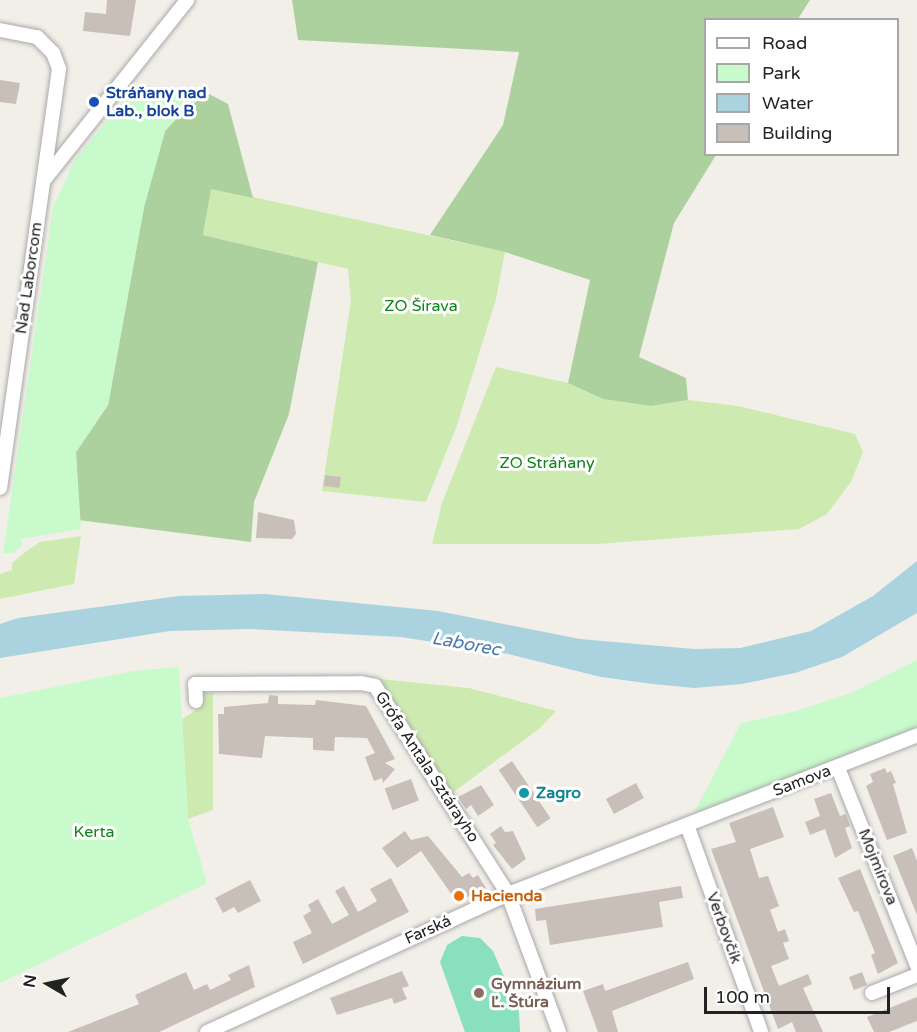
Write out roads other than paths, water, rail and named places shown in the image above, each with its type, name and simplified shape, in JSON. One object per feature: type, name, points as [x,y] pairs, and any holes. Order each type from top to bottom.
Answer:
[{"type":"street","points":[[43,182],[187,0]]},
{"type":"street","name":"Nad Laborcom","points":[[0,30],[37,37],[53,53],[59,69],[0,488]]},
{"type":"street","name":"Grófa Antala Sztárayho","points":[[195,701],[195,684],[362,683],[375,686],[508,894]]},
{"type":"street","name":"Samova","points":[[687,825],[838,768],[917,735]]},
{"type":"street","name":"Mojmírova","points":[[838,768],[917,966]]},
{"type":"street","name":"Farská","points":[[207,1032],[508,894],[687,825]]},
{"type":"street","name":"Verbovčík","points":[[687,825],[761,1032]]},
{"type":"street","points":[[508,894],[559,1032]]},
{"type":"street","points":[[872,993],[917,975]]},
{"type":"water","name":"Laborec","points":[[917,561],[917,613],[842,657],[795,673],[742,684],[694,688],[653,684],[601,677],[508,654],[401,637],[250,629],[170,631],[0,658],[0,624],[18,618],[179,596],[265,594],[438,611],[580,639],[694,649],[740,648],[811,631],[873,596]]},
{"type":"place","name":"Stráňany nad Lab., blok B","points":[[94,102]]},
{"type":"place","name":"Zagro","points":[[524,793]]},
{"type":"place","name":"Hacienda","points":[[459,896]]},
{"type":"place","name":"Gymnázium Ľ. Štúra","points":[[479,993]]},
{"type":"park label","name":"ZO Šírava","points":[[421,306]]},
{"type":"park label","name":"ZO Stráňany","points":[[547,463]]},
{"type":"park label","name":"Kerta","points":[[94,832]]}]
